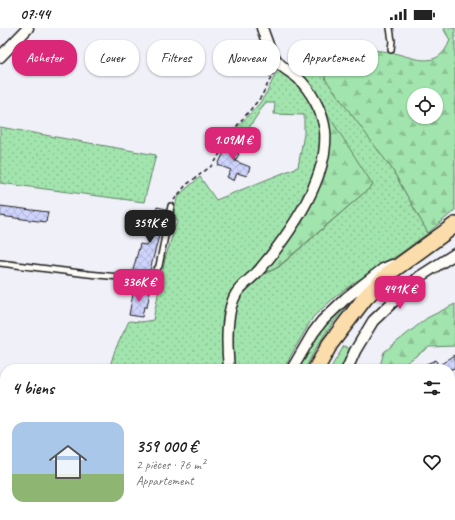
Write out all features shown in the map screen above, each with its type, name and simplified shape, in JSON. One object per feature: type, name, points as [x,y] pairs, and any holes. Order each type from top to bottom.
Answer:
[{"type":"main road","points":[[319,364],[330,344],[365,298],[389,273],[455,225]]},
{"type":"street","points":[[0,57],[28,28]]},
{"type":"street","points":[[262,28],[267,40]]},
{"type":"street","points":[[229,364],[229,315],[236,294],[275,251],[302,210],[308,200],[322,166],[324,157],[325,130],[317,104],[310,92],[298,79],[280,65]]},
{"type":"street","points":[[295,364],[313,332],[342,302],[383,269],[415,254]]},
{"type":"street","points":[[349,364],[355,350],[373,321],[419,277],[455,254]]},
{"type":"lane","points":[[390,28],[392,41],[391,50]]},
{"type":"lane","points":[[0,263],[150,280],[159,266],[171,206]]},
{"type":"path","points":[[171,206],[179,192],[186,185],[214,164],[231,133],[261,97],[272,76]]},
{"type":"green space","points":[[445,28],[455,28],[455,210],[428,233],[392,169],[326,80],[325,76],[378,76],[378,51],[415,59],[431,59],[439,56],[445,50],[450,40],[444,30]]},
{"type":"green space","points":[[280,70],[287,72],[288,76],[290,76],[311,100],[320,129],[320,153],[309,189],[279,241],[228,298],[223,333],[223,364],[111,364],[115,350],[129,321],[141,322],[153,320],[165,259],[177,221],[174,211],[177,199],[181,193],[200,177],[216,200],[298,167],[304,134],[304,115],[274,114],[275,103],[265,103],[245,134],[233,132],[259,104],[275,76],[280,76]]},
{"type":"green space","points":[[298,76],[328,76],[392,169],[428,233],[401,253],[355,282],[336,296],[313,317],[287,364],[233,364],[231,346],[233,317],[241,295],[258,277],[279,267],[373,185]]},
{"type":"green space","points":[[323,107],[373,185],[278,267],[258,277],[268,267],[290,238],[320,186],[326,170],[328,156]]},
{"type":"green space","points":[[0,127],[156,155],[144,202],[0,183]]},
{"type":"green space","points":[[455,304],[455,346],[429,347],[404,364],[380,364],[384,352],[427,318]]},
{"type":"green space","points":[[345,305],[347,306],[324,336],[308,364],[299,364],[318,335],[337,312]]},
{"type":"green space","points":[[344,346],[350,349],[343,364],[333,364]]},
{"type":"building","points":[[231,137],[239,140],[235,152],[239,154],[235,161],[250,167],[247,176],[237,173],[234,181],[227,177],[231,170],[218,165]]},
{"type":"building","points":[[0,206],[48,212],[46,222],[0,216]]},
{"type":"building","points":[[157,207],[166,209],[149,274],[133,270],[140,244],[146,245]]},
{"type":"building","points":[[134,289],[150,292],[147,307],[144,307],[142,317],[129,315]]},
{"type":"building","points":[[455,355],[455,364],[441,364]]},
{"type":"building","points":[[436,360],[437,364],[426,364]]}]
